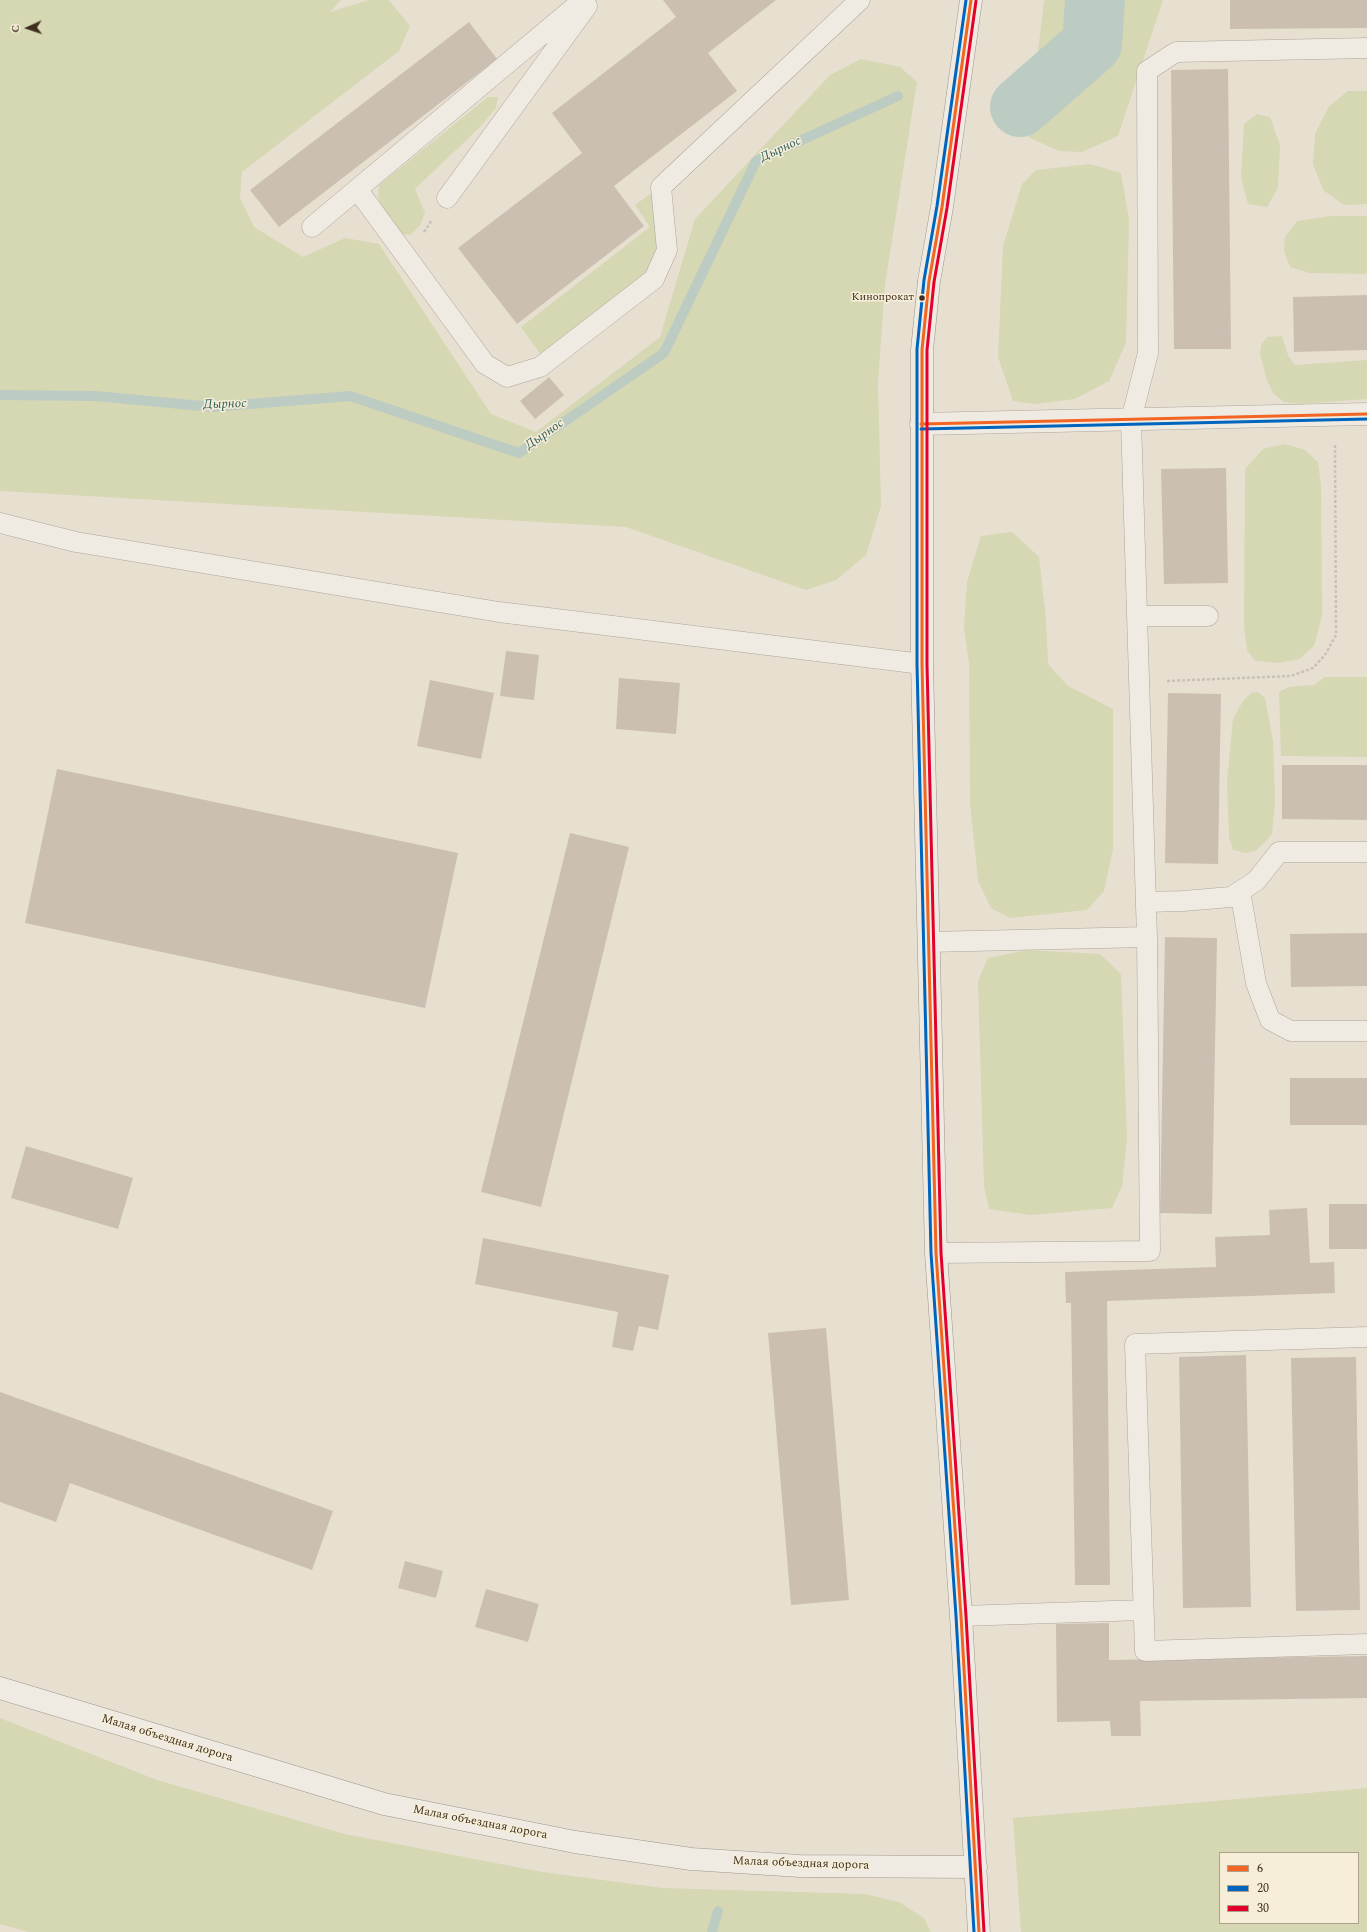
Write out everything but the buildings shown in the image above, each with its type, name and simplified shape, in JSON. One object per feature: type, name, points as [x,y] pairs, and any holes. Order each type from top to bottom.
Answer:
[{"type":"main road","points":[[971,0],[942,207],[929,281],[922,350],[921,424],[922,664],[936,1253],[961,1616],[979,1932]]},
{"type":"main road","points":[[921,424],[1367,414]]},
{"type":"main road","name":"Малая объездная дорога","points":[[0,1688],[384,1804],[575,1842],[690,1859],[769,1864],[868,1867],[976,1867]]},
{"type":"lane","points":[[312,227],[583,0]]},
{"type":"lane","points":[[447,198],[592,0]]},
{"type":"lane","points":[[357,189],[485,364],[507,378],[540,367],[654,279],[666,250],[661,187],[860,0]]},
{"type":"lane","points":[[936,1253],[1150,1251],[1147,937],[1131,420],[1148,353],[1147,71],[1176,52],[1367,48]]},
{"type":"lane","points":[[0,523],[76,542],[498,612],[922,664]]},
{"type":"lane","points":[[1137,616],[1208,616]]},
{"type":"lane","points":[[1146,902],[1231,897],[1256,882],[1279,852],[1367,852]]},
{"type":"lane","points":[[1240,891],[1256,983],[1270,1020],[1291,1031],[1367,1031]]},
{"type":"lane","points":[[928,942],[1147,937]]},
{"type":"lane","points":[[1367,1337],[1135,1344],[1142,1610],[1145,1651],[1367,1644]]},
{"type":"lane","points":[[961,1616],[1142,1610]]},
{"type":"path","points":[[407,257],[447,198]]},
{"type":"path","points":[[1139,698],[1149,686],[1164,681],[1291,676],[1313,668],[1325,655],[1336,635],[1334,414]]},
{"type":"green space","points":[[0,0],[341,0],[330,12],[369,0],[389,0],[410,26],[399,51],[242,172],[240,198],[254,227],[303,257],[345,238],[379,244],[491,414],[536,432],[660,337],[695,219],[830,75],[861,59],[900,67],[917,82],[885,285],[878,382],[881,506],[866,555],[836,580],[806,590],[626,527],[0,491]]},
{"type":"green space","points":[[1044,0],[1163,0],[1118,136],[1082,152],[1059,151],[1028,137]]},
{"type":"green space","points":[[1348,91],[1367,91],[1367,204],[1344,205],[1323,190],[1313,164],[1315,134],[1329,106]]},
{"type":"green space","points":[[488,97],[498,97],[496,108],[479,128],[415,189],[425,213],[420,225],[411,235],[401,234],[387,217],[378,198],[379,185]]},
{"type":"green space","points":[[1257,114],[1270,117],[1280,145],[1278,188],[1267,207],[1248,204],[1241,178],[1244,124]]},
{"type":"green space","points":[[1090,164],[1121,173],[1129,219],[1126,343],[1109,381],[1075,399],[1035,404],[1013,401],[998,357],[1003,246],[1022,184],[1036,170]]},
{"type":"green space","points":[[656,190],[658,256],[646,278],[541,355],[521,327],[650,227],[635,205]]},
{"type":"green space","points":[[1330,216],[1367,216],[1367,274],[1309,273],[1290,267],[1284,251],[1285,237],[1297,221]]},
{"type":"green space","points":[[1282,336],[1288,355],[1295,365],[1367,360],[1367,399],[1298,404],[1284,402],[1274,394],[1267,381],[1260,354],[1261,345],[1267,337]]},
{"type":"green space","points":[[1285,444],[1305,450],[1318,462],[1321,486],[1322,616],[1314,646],[1299,659],[1278,663],[1255,661],[1247,650],[1244,626],[1245,469],[1263,449]]},
{"type":"green space","points":[[1012,532],[1039,557],[1046,619],[1048,664],[1068,686],[1113,709],[1113,849],[1104,891],[1087,910],[1010,918],[991,908],[978,881],[970,802],[969,663],[964,628],[967,582],[981,536]]},
{"type":"green space","points":[[1325,677],[1367,677],[1367,757],[1281,756],[1279,692],[1289,687],[1314,685]]},
{"type":"green space","points":[[1258,692],[1265,698],[1273,741],[1275,800],[1272,834],[1255,851],[1245,853],[1233,850],[1229,838],[1227,781],[1233,719],[1243,701],[1251,693]]},
{"type":"green space","points":[[1027,950],[1100,954],[1121,974],[1127,1138],[1122,1186],[1112,1208],[1030,1215],[989,1209],[984,1186],[978,981],[988,958]]},
{"type":"green space","points":[[0,1718],[157,1780],[345,1834],[542,1872],[663,1888],[865,1894],[899,1902],[924,1918],[931,1932],[28,1932],[0,1924]]},
{"type":"green space","points":[[1367,1788],[1367,1932],[1021,1932],[1013,1818]]},
{"type":"waterway","name":"Дырнос","points":[[1020,107],[1092,44],[1095,0]]},
{"type":"waterway","name":"Дырнос","points":[[0,395],[95,396],[213,407],[350,396],[519,453],[664,353],[756,161],[898,96]]},
{"type":"waterway","points":[[712,1932],[718,1911]]},
{"type":"transit line","name":"20","points":[[966,0],[937,206],[924,280],[917,349],[917,664],[931,1253],[956,1616],[974,1932]]},
{"type":"transit line","name":"6","points":[[971,0],[942,207],[929,281],[922,350],[922,664],[936,1253],[961,1616],[979,1932]]},
{"type":"transit line","name":"30","points":[[976,1],[947,208],[934,282],[927,350],[927,664],[941,1253],[966,1616],[984,1932]]},
{"type":"transit line","name":"6","points":[[921,424],[1367,414]]},
{"type":"transit line","name":"20","points":[[921,429],[1367,419]]},
{"type":"place","name":"Кинопрокат","points":[[922,298]]}]
